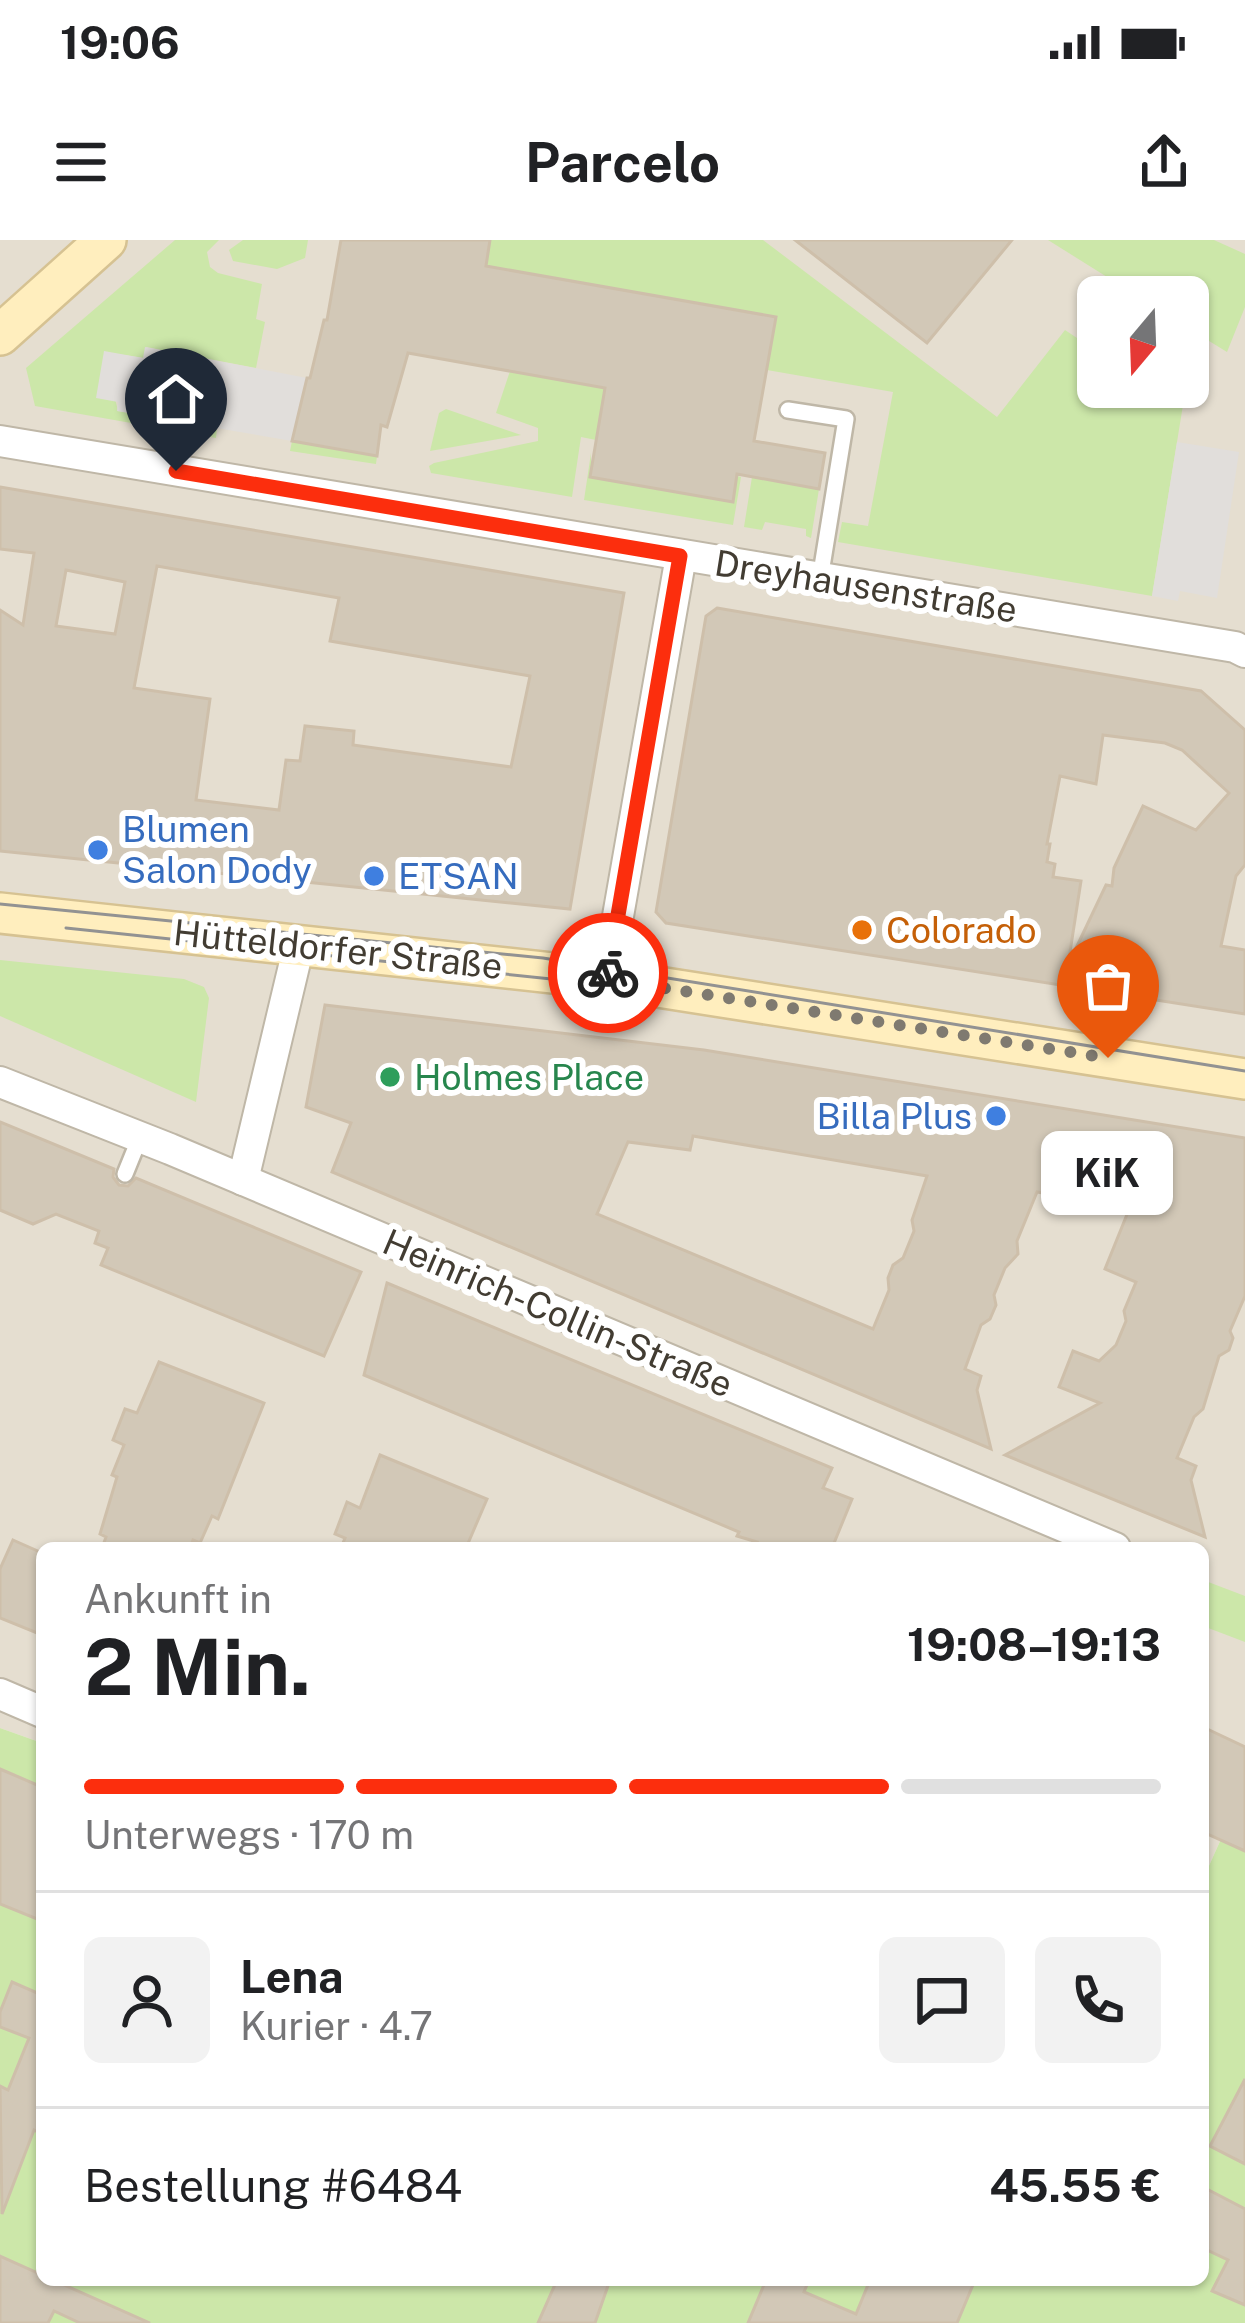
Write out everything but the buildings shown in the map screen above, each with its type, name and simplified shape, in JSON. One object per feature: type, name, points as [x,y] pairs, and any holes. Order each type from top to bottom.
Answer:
[{"type":"main road","points":[[0,335],[106,240]]},
{"type":"main road","name":"Hütteldorfer Straße","points":[[0,913],[607,979],[1245,1079]]},
{"type":"street","name":"Dreyhausenstraße","points":[[0,441],[1240,650]]},
{"type":"street","points":[[607,979],[680,556]]},
{"type":"street","points":[[243,1180],[299,945]]},
{"type":"street","name":"Heinrich-Collin-Straße","points":[[0,1082],[1101,1542]]},
{"type":"street","points":[[0,1694],[36,1709]]},
{"type":"lane","points":[[788,410],[846,419],[820,579]]},
{"type":"lane","points":[[125,1174],[140,1137]]},
{"type":"shaded area","points":[[0,240],[1245,240],[1245,1786],[1209,1866],[1209,1542],[36,1542],[36,1741],[0,1728]]},
{"type":"shaded area","points":[[145,347],[307,378],[292,441],[117,411],[118,402],[96,398],[104,351],[143,358]]},
{"type":"shaded area","points":[[1177,442],[1239,452],[1217,598],[1180,591],[1178,601],[1152,596]]},
{"type":"green space","points":[[175,240],[219,240],[207,252],[210,267],[262,284],[256,319],[265,322],[256,368],[146,347],[144,358],[104,352],[118,411],[217,428],[216,438],[35,406],[26,368]]},
{"type":"green space","points":[[243,240],[308,240],[305,258],[277,269],[233,261],[229,250]]},
{"type":"green space","points":[[487,240],[763,240],[997,417],[1065,330],[1077,338],[1077,408],[1183,408],[1152,596],[838,542],[842,522],[868,526],[893,392],[767,370],[775,317],[483,265]]},
{"type":"green space","points":[[1048,240],[1214,240],[1245,254],[1245,307],[1227,352],[1209,341],[1209,276],[1105,276]]},
{"type":"green space","points":[[510,371],[605,388],[596,440],[581,437],[572,497],[431,473],[429,466],[434,463],[538,441],[538,428],[496,413]]},
{"type":"green space","points":[[446,409],[521,435],[430,451],[439,413]]},
{"type":"green space","points":[[292,441],[377,456],[376,464],[290,451]]},
{"type":"green space","points":[[591,453],[591,477],[733,501],[737,476],[741,477],[733,525],[584,500]]},
{"type":"green space","points":[[752,477],[819,489],[811,538],[806,529],[765,522],[762,530],[744,527]]},
{"type":"green space","points":[[0,960],[184,979],[204,987],[209,998],[196,1102],[0,1016]]},
{"type":"green space","points":[[1209,1582],[1245,1596],[1245,1642],[1209,1628]]},
{"type":"green space","points":[[0,1728],[36,1741],[36,2286],[1209,2286],[1209,1866],[1245,1786],[1245,2323],[0,2323]]},
{"type":"tram line","points":[[0,904],[543,958],[1245,1071]]},
{"type":"tram line","points":[[66,928],[609,985]]},
{"type":"way so far","points":[[608,973],[607,979],[1108,1058]]},
{"type":"place","name":"Blumen Salon Dody","points":[[98,850]]},
{"type":"place","name":"ETSAN","points":[[374,876]]},
{"type":"place","name":"Colorado","points":[[862,930]]},
{"type":"place","name":"KiK","points":[[1108,1058]]},
{"type":"place","name":"Holmes Place","points":[[390,1077]]},
{"type":"place","name":"Billa Plus","points":[[996,1116]]},
{"type":"route","points":[[176,471],[680,556],[608,973]]}]
